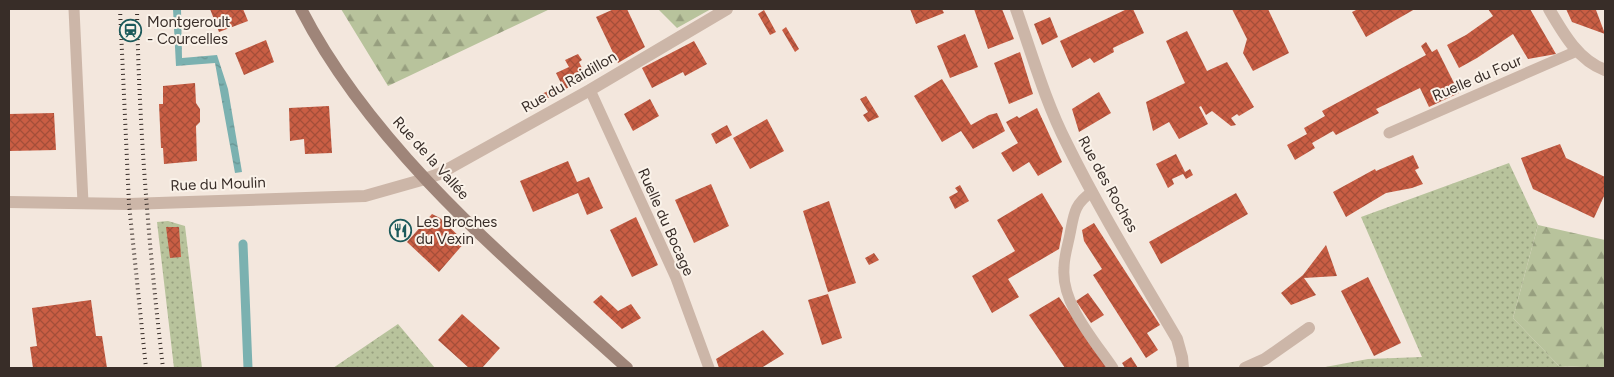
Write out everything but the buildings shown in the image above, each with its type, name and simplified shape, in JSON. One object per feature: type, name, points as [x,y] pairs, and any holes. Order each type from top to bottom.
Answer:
[{"type":"main road","name":"Rue de la Vallée","points":[[301,9],[327,53],[352,89],[425,179],[465,220],[627,368]]},
{"type":"street","name":"Rue du Raidillon","points":[[425,179],[439,174],[590,90],[727,9]]},
{"type":"street","name":"Rue des Roches","points":[[1016,9],[1055,119],[1092,192],[1177,339],[1183,368]]},
{"type":"street","points":[[1549,9],[1577,51],[1588,62],[1605,70]]},
{"type":"street","name":"Rue du Moulin","points":[[9,202],[130,204],[365,196],[425,179]]},
{"type":"street","points":[[1244,368],[1265,359],[1309,328]]},
{"type":"lane","points":[[74,9],[83,203]]},
{"type":"lane","name":"Ruelle du Four","points":[[1389,133],[1577,51]]},
{"type":"lane","name":"Ruelle du Bocage","points":[[590,90],[676,278],[709,368]]},
{"type":"lane","points":[[1092,192],[1078,204],[1074,214],[1064,267],[1064,280],[1071,305],[1113,368]]},
{"type":"green space","points":[[341,9],[550,9],[388,86]]},
{"type":"green space","points":[[658,9],[711,9],[677,28]]},
{"type":"green space","points":[[1509,163],[1538,225],[1513,318],[1559,366],[1598,368],[1320,368],[1368,359],[1422,357],[1361,217]]},
{"type":"green space","points":[[168,221],[185,226],[202,368],[174,368],[157,222]]},
{"type":"green space","points":[[1538,225],[1605,240],[1605,368],[1559,366],[1513,318]]},
{"type":"green space","points":[[398,324],[435,368],[333,368]]},
{"type":"water","points":[[173,9],[181,9],[182,58],[217,55],[228,89],[242,172],[235,173],[215,63],[176,66]]},
{"type":"waterway","points":[[243,244],[248,368]]},
{"type":"railway","points":[[120,9],[129,204],[146,368]]},
{"type":"railway","points":[[137,9],[146,189],[163,368]]},
{"type":"place","name":"Montgeroult - Courcelles","points":[[131,31]]},
{"type":"place","name":"Les Broches du Vexin","points":[[400,231]]}]
